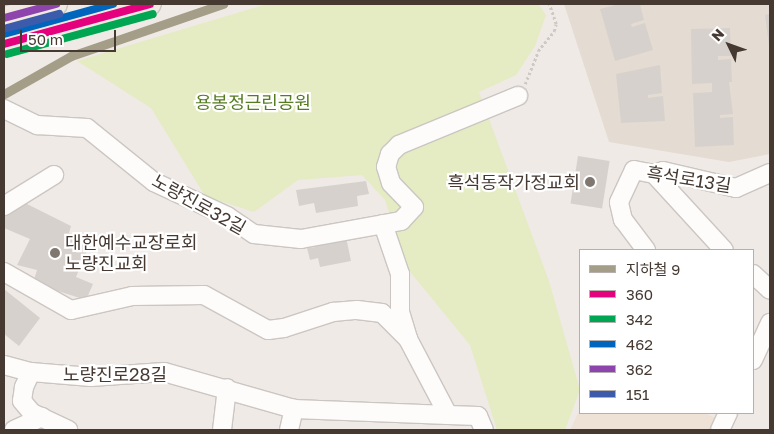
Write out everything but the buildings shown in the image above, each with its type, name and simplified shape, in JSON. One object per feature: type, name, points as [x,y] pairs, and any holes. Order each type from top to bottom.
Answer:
[{"type":"main road","points":[[4,5],[9,4]]},
{"type":"main road","points":[[4,18],[56,4]]},
{"type":"main road","points":[[4,44],[150,4]]},
{"type":"street","name":"노량진로32길","points":[[4,109],[37,125],[87,128],[154,182],[227,216],[254,234],[301,239],[401,221],[414,207],[391,182],[386,167],[390,154],[399,145],[518,96]]},
{"type":"street","name":"흑석로13길","points":[[645,249],[623,220],[619,202],[634,170],[654,174],[663,171],[736,188],[766,180]]},
{"type":"street","points":[[654,174],[723,249]]},
{"type":"street","points":[[4,206],[54,175]]},
{"type":"street","points":[[383,224],[400,274],[400,312],[408,339],[448,415],[478,416],[484,430]]},
{"type":"street","points":[[4,272],[71,310],[132,296],[204,295],[268,330],[284,328],[333,312],[357,310],[382,313],[408,339]]},
{"type":"street","points":[[754,275],[770,290]]},
{"type":"street","points":[[754,358],[770,323]]},
{"type":"street","name":"노량진로28길","points":[[4,365],[32,372],[91,377],[164,372],[227,388],[294,410],[448,415]]},
{"type":"street","points":[[32,372],[24,387],[22,401],[32,413],[68,430]]},
{"type":"street","points":[[222,430],[227,388]]},
{"type":"street","points":[[288,429],[294,410]]},
{"type":"street","points":[[720,430],[728,414]]},
{"type":"street","points":[[14,430],[42,417]]},
{"type":"path","points":[[518,96],[538,51],[554,31],[556,24],[550,4]]},
{"type":"shaded area","points":[[564,4],[770,4],[770,154],[729,162],[609,142]]},
{"type":"shaded area","points":[[579,411],[579,414],[706,414],[719,419],[714,430],[570,430]]},
{"type":"green space","name":"용봉정근린공원","points":[[267,4],[538,4],[546,15],[535,46],[516,75],[479,92],[549,281],[579,386],[579,393],[565,430],[497,430],[470,345],[407,268],[385,200],[362,175],[298,180],[254,212],[205,196],[151,108],[77,61]]},
{"type":"metro line","name":"9","points":[[4,94],[71,56],[223,4]]},
{"type":"transit line","name":"362","points":[[4,18],[56,4]]},
{"type":"transit line","name":"462","points":[[4,34],[113,4]]},
{"type":"transit line","name":"360","points":[[4,44],[150,4]]},
{"type":"transit line","name":"151","points":[[7,28],[59,14]]},
{"type":"transit line","name":"342","points":[[7,54],[153,14]]},
{"type":"place","name":"흑석동작가정교회","points":[[590,182]]},
{"type":"place","name":"대한예수교장로회 노량진교회","points":[[55,253]]}]
